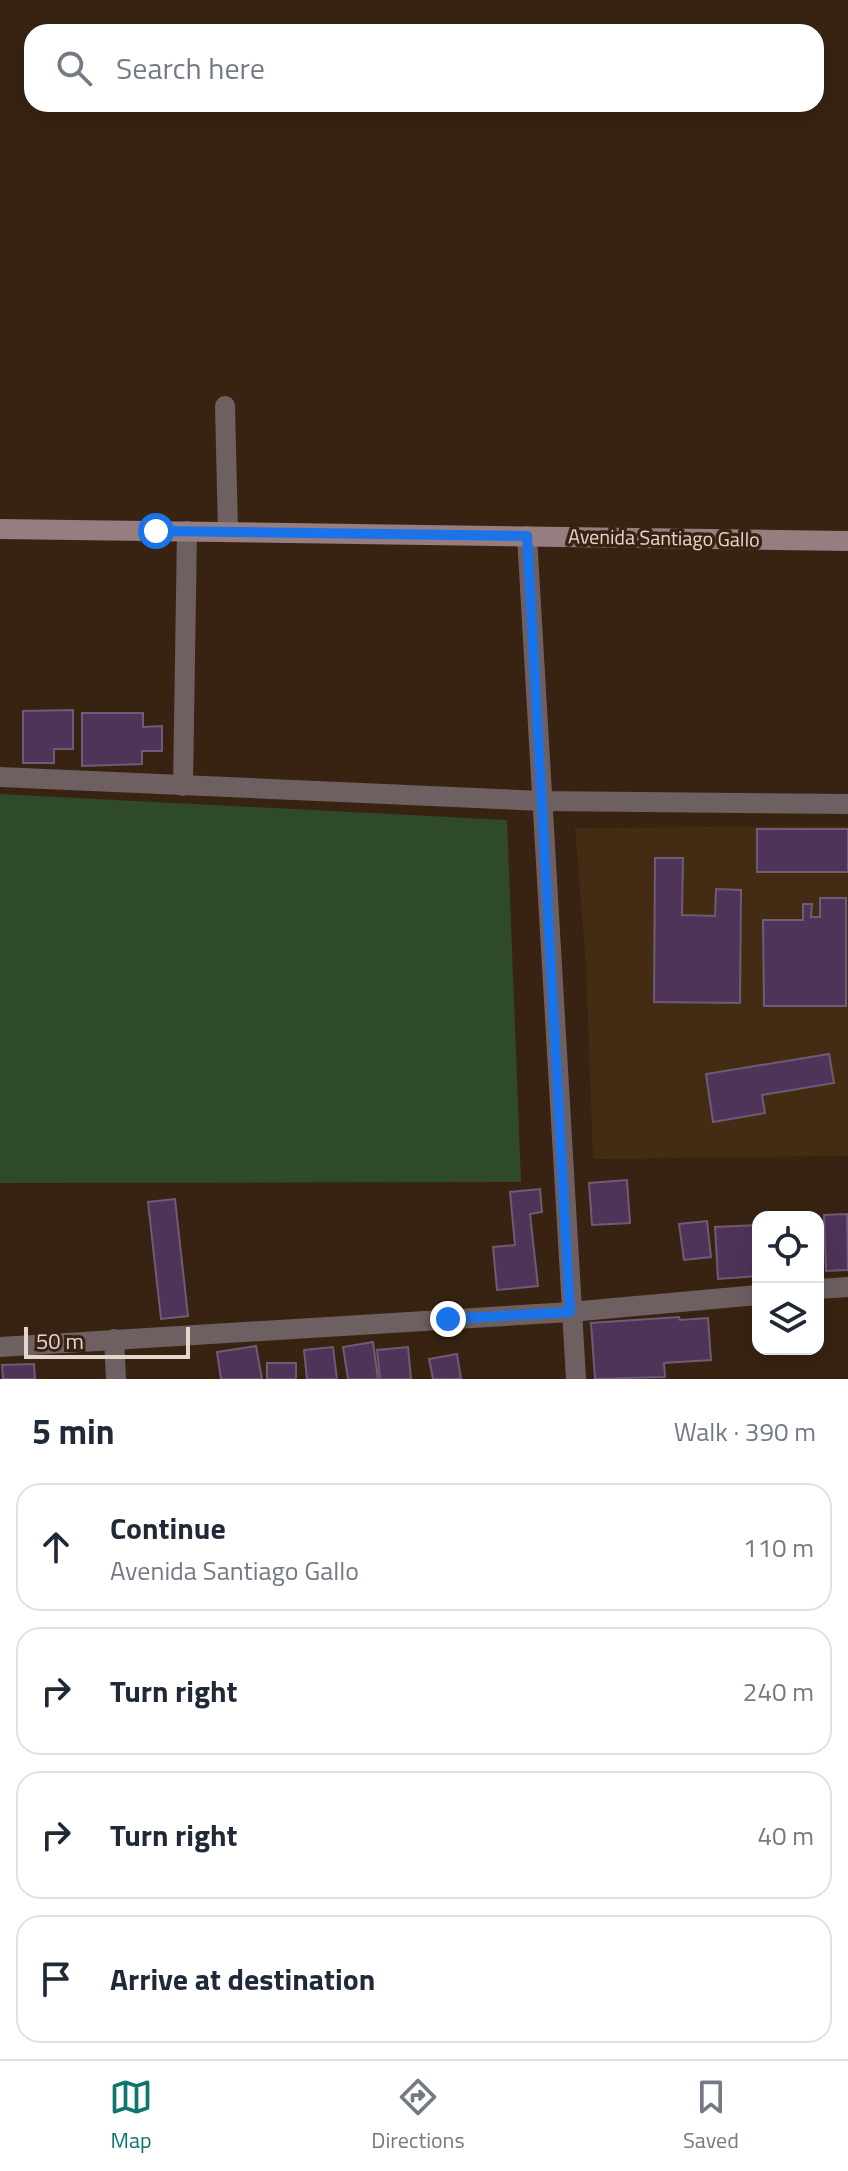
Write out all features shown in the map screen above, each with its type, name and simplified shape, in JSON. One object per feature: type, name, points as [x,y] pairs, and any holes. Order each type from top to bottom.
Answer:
[{"type":"street","points":[[225,406],[228,531]]},
{"type":"street","name":"Avenida Santiago Gallo","points":[[0,529],[848,541]]},
{"type":"street","points":[[183,786],[187,531]]},
{"type":"street","points":[[527,536],[576,1379]]},
{"type":"street","points":[[0,777],[542,801],[848,804]]},
{"type":"street","points":[[824,1289],[848,1287]]},
{"type":"street","points":[[0,1347],[570,1312],[752,1296]]},
{"type":"street","points":[[114,1339],[116,1379]]},
{"type":"shaded area","points":[[848,826],[848,1156],[593,1159],[586,964],[575,828]]},
{"type":"green space","points":[[0,794],[507,820],[521,1182],[0,1183]]},
{"type":"building","points":[[73,710],[73,749],[54,749],[54,763],[23,763],[23,711]]},
{"type":"building","points":[[82,713],[143,713],[143,727],[162,726],[162,751],[142,751],[142,764],[82,766]]},
{"type":"building","points":[[757,829],[848,829],[848,872],[757,872]]},
{"type":"building","points":[[655,858],[683,858],[682,915],[715,916],[716,889],[741,890],[740,1003],[654,1002]]},
{"type":"building","points":[[820,898],[846,898],[846,1006],[764,1006],[763,920],[803,920],[803,904],[812,904],[811,917],[820,917]]},
{"type":"building","points":[[829,1054],[834,1083],[762,1095],[765,1113],[713,1122],[706,1074]]},
{"type":"building","points":[[627,1180],[630,1223],[592,1225],[589,1183]]},
{"type":"building","points":[[540,1189],[542,1212],[530,1214],[538,1286],[497,1290],[493,1247],[515,1245],[510,1192]]},
{"type":"building","points":[[175,1199],[188,1316],[161,1319],[148,1202]]},
{"type":"building","points":[[847,1214],[848,1270],[826,1271],[824,1215]]},
{"type":"building","points":[[707,1221],[711,1257],[684,1260],[679,1224]]},
{"type":"building","points":[[752,1225],[752,1276],[718,1279],[715,1227]]},
{"type":"building","points":[[679,1317],[680,1320],[708,1318],[711,1360],[664,1363],[665,1377],[595,1379],[591,1323]]},
{"type":"building","points":[[373,1342],[378,1379],[348,1379],[343,1347]]},
{"type":"building","points":[[256,1346],[262,1379],[221,1379],[217,1352]]},
{"type":"building","points":[[333,1347],[337,1379],[307,1379],[304,1350]]},
{"type":"building","points":[[408,1347],[411,1379],[380,1379],[377,1350]]},
{"type":"building","points":[[457,1354],[461,1379],[433,1379],[429,1359]]},
{"type":"building","points":[[267,1363],[296,1363],[296,1379],[267,1379]]},
{"type":"building","points":[[34,1364],[35,1379],[3,1379],[2,1365]]},
{"type":"route","points":[[156,531],[527,536],[570,1312],[448,1319]]}]
